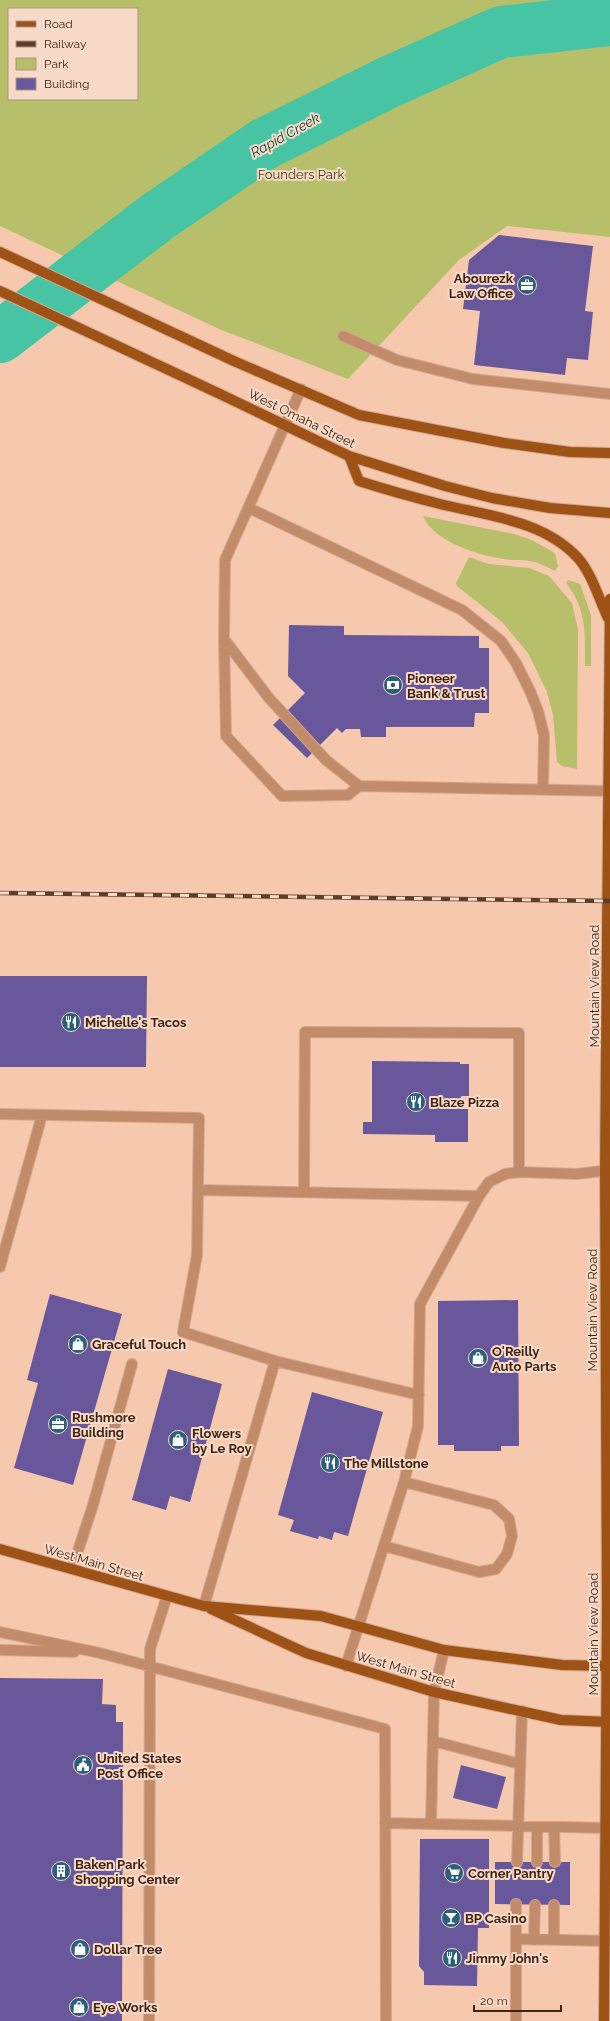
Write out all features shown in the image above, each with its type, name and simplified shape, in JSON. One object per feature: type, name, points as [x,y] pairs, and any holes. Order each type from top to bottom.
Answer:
[{"type":"main road","name":"West Omaha Street","points":[[0,252],[236,362],[359,415],[504,443],[593,453],[610,453]]},
{"type":"main road","name":"West Omaha Street","points":[[0,292],[220,394],[349,456],[396,472],[492,498],[550,508],[610,514]]},
{"type":"main road","points":[[593,453],[610,458]]},
{"type":"main road","points":[[349,456],[359,481],[430,502],[503,518],[529,526],[554,540],[577,557],[584,566],[609,618]]},
{"type":"main road","name":"Mountain View Road","points":[[604,2021],[606,1941],[605,1828],[608,1722],[610,599]]},
{"type":"main road","name":"West Main Street","points":[[0,1549],[204,1606],[306,1653],[434,1692],[561,1720],[608,1722]]},
{"type":"main road","name":"West Main Street","points":[[204,1606],[320,1616],[444,1650],[562,1665],[608,1666]]},
{"type":"lane","points":[[342,336],[397,360],[473,379],[610,394]]},
{"type":"lane","points":[[301,390],[226,560],[224,639],[226,736],[282,796],[348,795],[359,786]]},
{"type":"lane","points":[[248,508],[462,610],[501,641],[516,663],[538,711],[544,735],[543,790]]},
{"type":"lane","points":[[224,639],[269,698],[326,760],[359,786],[609,791]]},
{"type":"lane","points":[[304,1192],[306,1032],[519,1033],[519,1172]]},
{"type":"lane","points":[[0,1114],[198,1118],[198,1256],[183,1332],[275,1361],[419,1395]]},
{"type":"lane","points":[[0,1267],[42,1115]]},
{"type":"lane","points":[[346,1666],[404,1482],[418,1426],[420,1304],[479,1196],[489,1182],[505,1174],[519,1172],[577,1174],[608,1171]]},
{"type":"lane","points":[[199,1190],[479,1196]]},
{"type":"lane","points":[[204,1606],[275,1361]]},
{"type":"lane","points":[[72,1569],[93,1505],[132,1364]]},
{"type":"lane","points":[[384,1546],[478,1572],[496,1569],[507,1554],[512,1536],[509,1519],[494,1505],[404,1482]]},
{"type":"lane","points":[[149,2021],[150,1649],[167,1596]]},
{"type":"lane","points":[[0,1632],[100,1653],[385,1729],[386,2021]]},
{"type":"lane","points":[[0,1650],[100,1653]]},
{"type":"lane","points":[[431,1824],[434,1692],[444,1650]]},
{"type":"lane","points":[[517,1862],[522,1711]]},
{"type":"lane","points":[[433,1741],[520,1764]]},
{"type":"lane","points":[[385,1823],[605,1828]]},
{"type":"lane","points":[[536,1862],[537,1827]]},
{"type":"lane","points":[[554,1827],[555,1862]]},
{"type":"lane","points":[[516,1904],[516,2021]]},
{"type":"lane","points":[[534,1940],[536,1905]]},
{"type":"lane","points":[[554,1905],[554,1940]]},
{"type":"lane","points":[[516,1939],[606,1941]]},
{"type":"green space","name":"Founders Park","points":[[0,0],[610,0],[610,237],[507,226],[459,260],[348,379],[219,329],[0,226]]},
{"type":"green space","points":[[423,516],[514,534],[532,540],[555,553],[558,566],[555,571],[532,562],[523,560],[507,560],[458,546],[437,533]]},
{"type":"green space","points":[[469,557],[489,564],[529,568],[549,576],[572,603],[578,629],[577,769],[562,766],[557,762],[553,715],[547,692],[528,653],[502,622],[457,586],[456,583]]},
{"type":"green space","points":[[568,580],[580,584],[591,615],[591,666],[585,666],[585,633],[583,622],[578,602],[566,583]]},
{"type":"building","name":"Abourezk Law Office","points":[[499,235],[593,246],[585,311],[593,312],[588,360],[567,358],[565,375],[474,365],[480,311],[463,309],[469,260]]},
{"type":"building","name":"Pioneer Bank & Trust","points":[[289,625],[344,626],[344,635],[479,636],[479,648],[489,648],[489,713],[475,713],[474,727],[386,727],[386,737],[361,737],[360,729],[346,729],[342,733],[337,728],[307,758],[273,725],[305,693],[288,676]]},
{"type":"building","points":[[0,976],[147,976],[146,1067],[0,1067]]},
{"type":"building","name":"Blaze Pizza","points":[[372,1061],[460,1062],[460,1064],[469,1064],[469,1096],[461,1096],[460,1109],[468,1109],[468,1142],[435,1142],[435,1135],[363,1134],[363,1122],[372,1122]]},
{"type":"building","name":"Rushmore Building","points":[[50,1294],[122,1314],[73,1485],[14,1468],[38,1383],[27,1380]]},
{"type":"building","name":"O'Reilly Auto Parts","points":[[518,1300],[519,1446],[501,1446],[501,1451],[454,1451],[454,1445],[438,1445],[438,1301]]},
{"type":"building","name":"Flowers by Le Roy","points":[[168,1369],[222,1384],[190,1502],[170,1496],[166,1510],[132,1500]]},
{"type":"building","name":"The Millstone","points":[[312,1392],[383,1412],[348,1536],[334,1532],[332,1540],[319,1536],[318,1539],[290,1531],[294,1520],[278,1515]]},
{"type":"building","name":"Baken Park Shopping Center","points":[[0,1678],[103,1679],[102,1704],[116,1705],[116,1722],[123,1722],[122,2021],[0,2021]]},
{"type":"building","points":[[461,1765],[506,1777],[497,1809],[453,1798]]},
{"type":"building","points":[[420,1839],[489,1839],[489,1928],[478,1928],[477,1986],[424,1985],[424,1972],[419,1966]]},
{"type":"building","points":[[495,1862],[570,1862],[570,1905],[495,1904]]},
{"type":"waterway","name":"Rapid Creek","points":[[0,337],[157,217],[264,144],[389,82],[501,32],[610,20]]},
{"type":"railway","points":[[0,893],[610,901]]},
{"type":"place","name":"Abourezk Law Office","points":[[527,285]]},
{"type":"place","name":"Pioneer Bank & Trust","points":[[393,685]]},
{"type":"place","name":"Michelle's Tacos","points":[[71,1022]]},
{"type":"place","name":"Blaze Pizza","points":[[416,1102]]},
{"type":"place","name":"Graceful Touch","points":[[78,1344]]},
{"type":"place","name":"O'Reilly Auto Parts","points":[[478,1358]]},
{"type":"place","name":"Rushmore Building","points":[[58,1424]]},
{"type":"place","name":"Flowers by Le Roy","points":[[178,1440]]},
{"type":"place","name":"The Millstone","points":[[330,1463]]},
{"type":"place","name":"United States Post Office","points":[[83,1765]]},
{"type":"place","name":"Baken Park Shopping Center","points":[[61,1871]]},
{"type":"place","name":"Corner Pantry","points":[[454,1873]]},
{"type":"place","name":"BP Casino","points":[[451,1918]]},
{"type":"place","name":"Dollar Tree","points":[[80,1949]]},
{"type":"place","name":"Jimmy John's","points":[[452,1958]]},
{"type":"place","name":"Eye Works","points":[[79,2007]]}]
